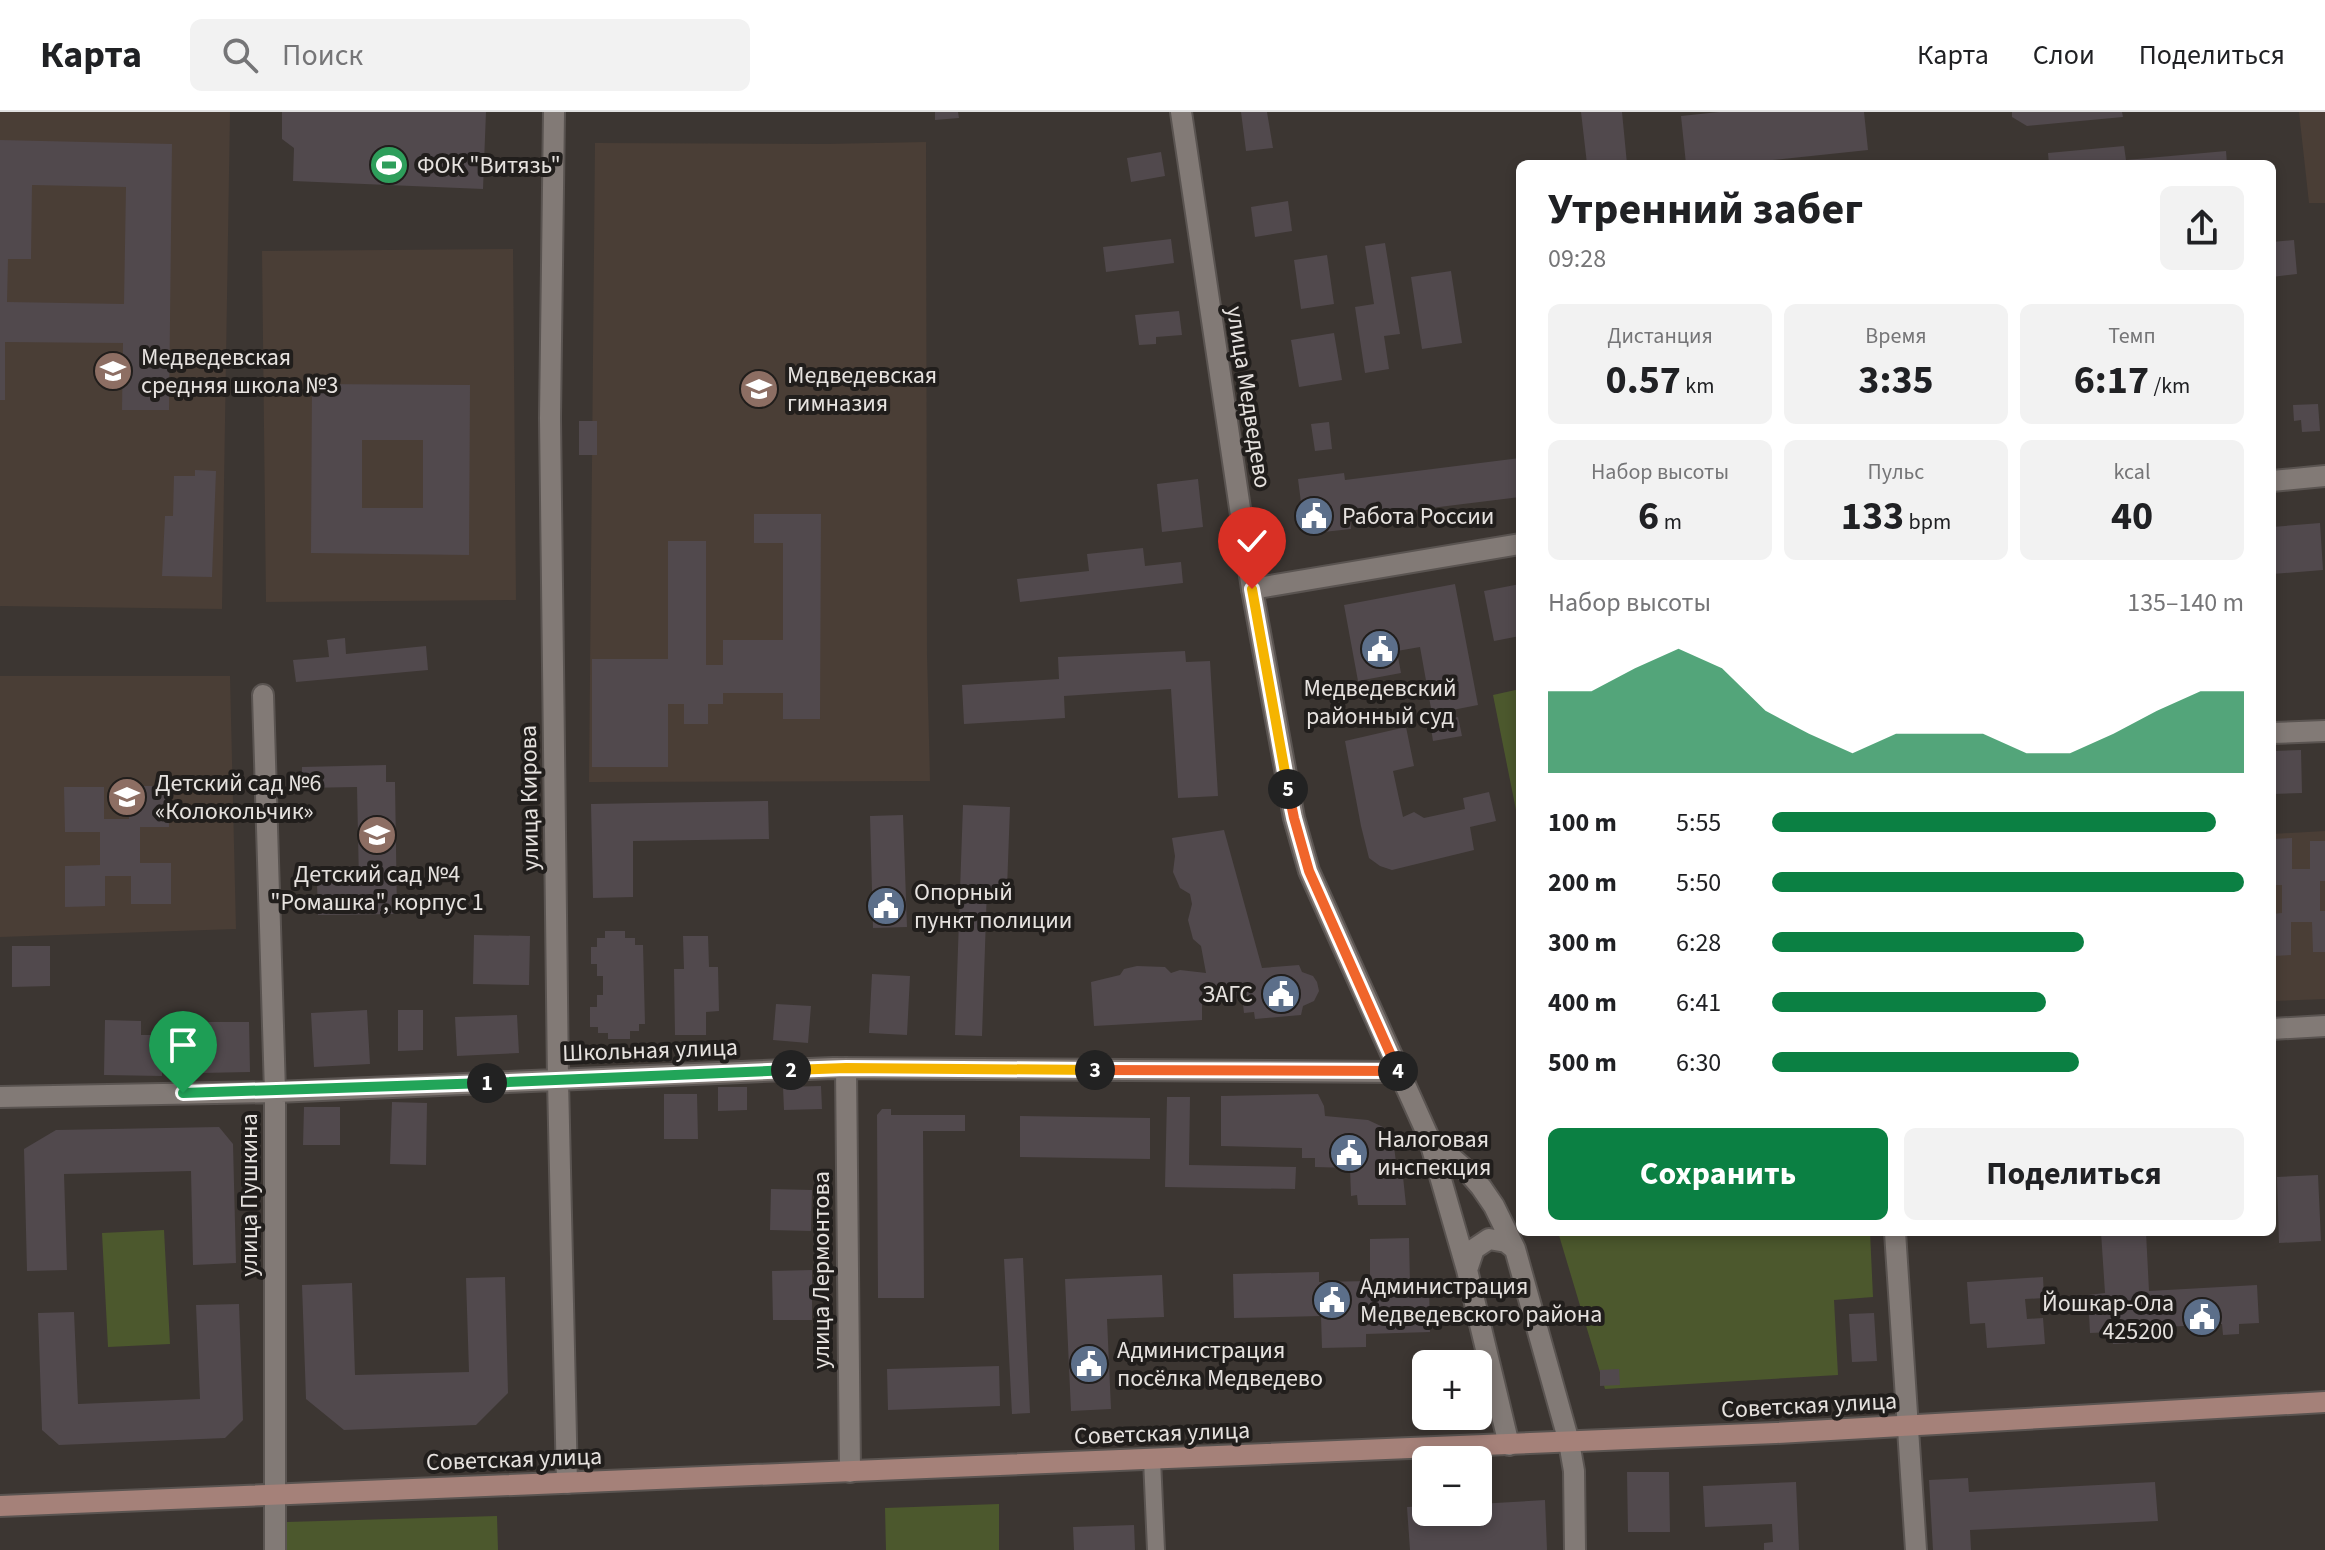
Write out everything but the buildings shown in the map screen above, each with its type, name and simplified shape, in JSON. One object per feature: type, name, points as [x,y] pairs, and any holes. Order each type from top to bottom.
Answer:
[{"type":"main road","name":"Советская улица","points":[[0,1506],[1509,1445],[1908,1427],[2325,1402]]},
{"type":"street","name":"улица Кирова","points":[[554,112],[550,418],[558,1080],[567,1483]]},
{"type":"street","name":"улица Медведево","points":[[1181,112],[1252,589],[1294,818],[1309,871],[1429,1138],[1467,1270],[1509,1445]]},
{"type":"street","points":[[2276,481],[2325,476]]},
{"type":"street","points":[[1252,589],[1516,545]]},
{"type":"street","name":"улица Пушкина","points":[[263,695],[275,1092],[275,1550]]},
{"type":"street","points":[[2276,733],[2325,731]]},
{"type":"street","points":[[2276,1029],[2325,1026]]},
{"type":"street","name":"Школьная улица","points":[[0,1097],[275,1092],[846,1068],[1398,1072]]},
{"type":"street","name":"улица Лермонтова","points":[[846,1068],[850,1472]]},
{"type":"street","name":"улица Медведево","points":[[1429,1138],[1481,1187],[1515,1249],[1569,1442],[1574,1471],[1575,1550]]},
{"type":"street","points":[[1895,1236],[1916,1550]]},
{"type":"street","points":[[1467,1270],[1474,1249],[1489,1239],[1506,1242],[1515,1249]]},
{"type":"street","points":[[1152,1459],[1156,1550]]},
{"type":"shaded area","name":"Медведевская средняя школа №3","points":[[0,112],[230,112],[222,609],[0,606]]},
{"type":"shaded area","points":[[2299,112],[2325,112],[2325,203],[2309,203]]},
{"type":"shaded area","name":"Медведевская гимназия","points":[[926,142],[930,781],[589,782],[595,143]]},
{"type":"shaded area","points":[[513,249],[516,600],[266,602],[262,251]]},
{"type":"shaded area","name":"Детский сад №6 «Колокольчик»","points":[[0,676],[230,676],[236,929],[0,937]]},
{"type":"shaded area","points":[[2325,831],[2325,999],[2276,1001],[2276,834]]},
{"type":"green space","points":[[1516,690],[1516,810],[1493,695]]},
{"type":"green space","points":[[164,1230],[170,1344],[108,1347],[102,1233]]},
{"type":"green space","points":[[1559,1236],[1870,1236],[1873,1297],[1834,1300],[1838,1375],[1605,1389]]},
{"type":"green space","points":[[999,1504],[999,1550],[886,1550],[885,1508]]},
{"type":"green space","points":[[497,1516],[498,1550],[287,1550],[286,1522]]},
{"type":"place","name":"ФОК \"Витязь\"","points":[[389,165]]},
{"type":"place","name":"Медведевская средняя школа №3","points":[[113,371]]},
{"type":"place","name":"Медведевская гимназия","points":[[759,389]]},
{"type":"place","name":"Работа России","points":[[1314,516]]},
{"type":"place","name":"Медведевский районный суд","points":[[1380,649]]},
{"type":"place","name":"Детский сад №6 «Колокольчик»","points":[[127,797]]},
{"type":"place","name":"Детский сад №4 \"Ромашка\", корпус 1","points":[[377,835]]},
{"type":"place","name":"Опорный пункт полиции","points":[[886,906]]},
{"type":"place","name":"ЗАГС","points":[[1281,994]]},
{"type":"place","name":"Налоговая инспекция","points":[[1349,1153]]},
{"type":"place","name":"Администрация Медведевского района","points":[[1332,1300]]},
{"type":"place","name":"Йошкар-Ола 425200","points":[[2202,1317]]},
{"type":"place","name":"Администрация посёлка Медведево","points":[[1089,1364]]},
{"type":"route","points":[[183,1093],[275,1092],[833,1068],[1398,1072],[1309,871],[1294,818],[1252,589]]}]
